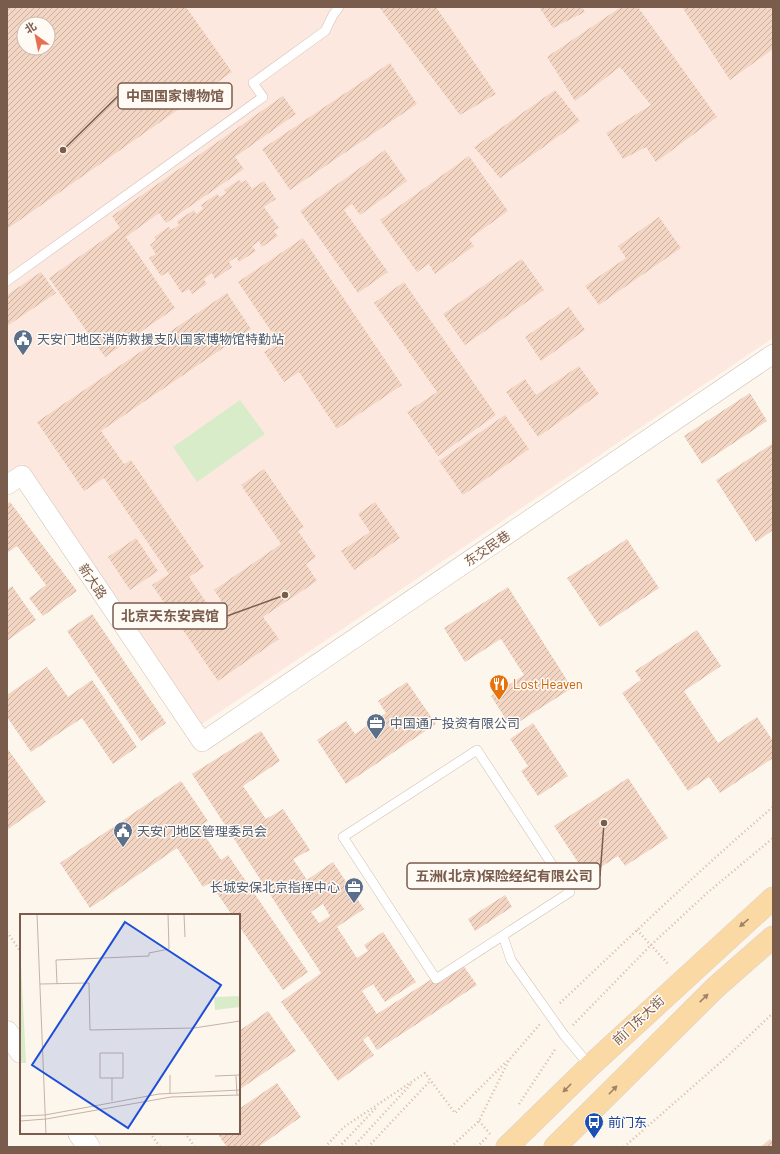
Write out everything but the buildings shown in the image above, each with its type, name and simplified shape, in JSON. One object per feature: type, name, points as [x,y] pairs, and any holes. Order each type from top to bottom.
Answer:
[{"type":"main road","name":"前门东大街","points":[[498,1137],[590,1066],[773,898]]},
{"type":"main road","points":[[555,1147],[716,987],[773,937]]},
{"type":"main road","points":[[7,1032],[20,1051]]},
{"type":"main road","points":[[80,1134],[88,1147]]},
{"type":"street","name":"东交民巷","points":[[202,742],[773,354]]},
{"type":"street","name":"新大路","points":[[7,485],[22,475],[202,742]]},
{"type":"lane","points":[[7,281],[263,97],[253,83],[325,31],[339,7]]},
{"type":"lane","points":[[477,750],[570,892],[503,936],[436,979],[343,837],[477,750]]},
{"type":"lane","points":[[503,936],[511,960],[548,1014],[590,1066]]},
{"type":"path","points":[[325,1147],[344,1127],[425,1073],[455,1113],[509,1060],[548,1014],[726,847],[773,807]]},
{"type":"path","points":[[518,1105],[564,1035],[651,945],[707,893],[773,838]]},
{"type":"path","points":[[637,930],[670,966]]},
{"type":"path","points":[[7,932],[20,951]]},
{"type":"path","points":[[624,1147],[730,1054],[773,1013]]},
{"type":"path","points":[[451,1147],[479,1121],[509,1060]]},
{"type":"path","points":[[353,1147],[414,1080]]},
{"type":"path","points":[[368,1147],[430,1080]]},
{"type":"path","points":[[339,1147],[380,1103]]},
{"type":"path","points":[[477,1147],[498,1137],[479,1121]]},
{"type":"path","points":[[151,1134],[160,1147]]},
{"type":"path","points":[[186,1134],[195,1147]]},
{"type":"shaded area","points":[[7,7],[773,7],[773,338],[202,724],[22,464],[7,475]]},
{"type":"green space","points":[[240,400],[265,434],[197,482],[173,447]]},
{"type":"place","name":"中国国家博物馆","points":[[63,150]]},
{"type":"place","name":"天安门地区消防救援支队国家博物馆特勤站","points":[[23,356]]},
{"type":"place","name":"北京天东安宾馆","points":[[285,595]]},
{"type":"place","name":"Lost Heaven","points":[[499,701]]},
{"type":"place","name":"中国通广投资有限公司","points":[[376,740]]},
{"type":"place","name":"五洲(北京)保险经纪有限公司","points":[[604,823]]},
{"type":"place","name":"天安门地区管理委员会","points":[[123,848]]},
{"type":"place","name":"长城安保北京指挥中心","points":[[354,904]]},
{"type":"place","name":"前门东","points":[[594,1139]]}]
